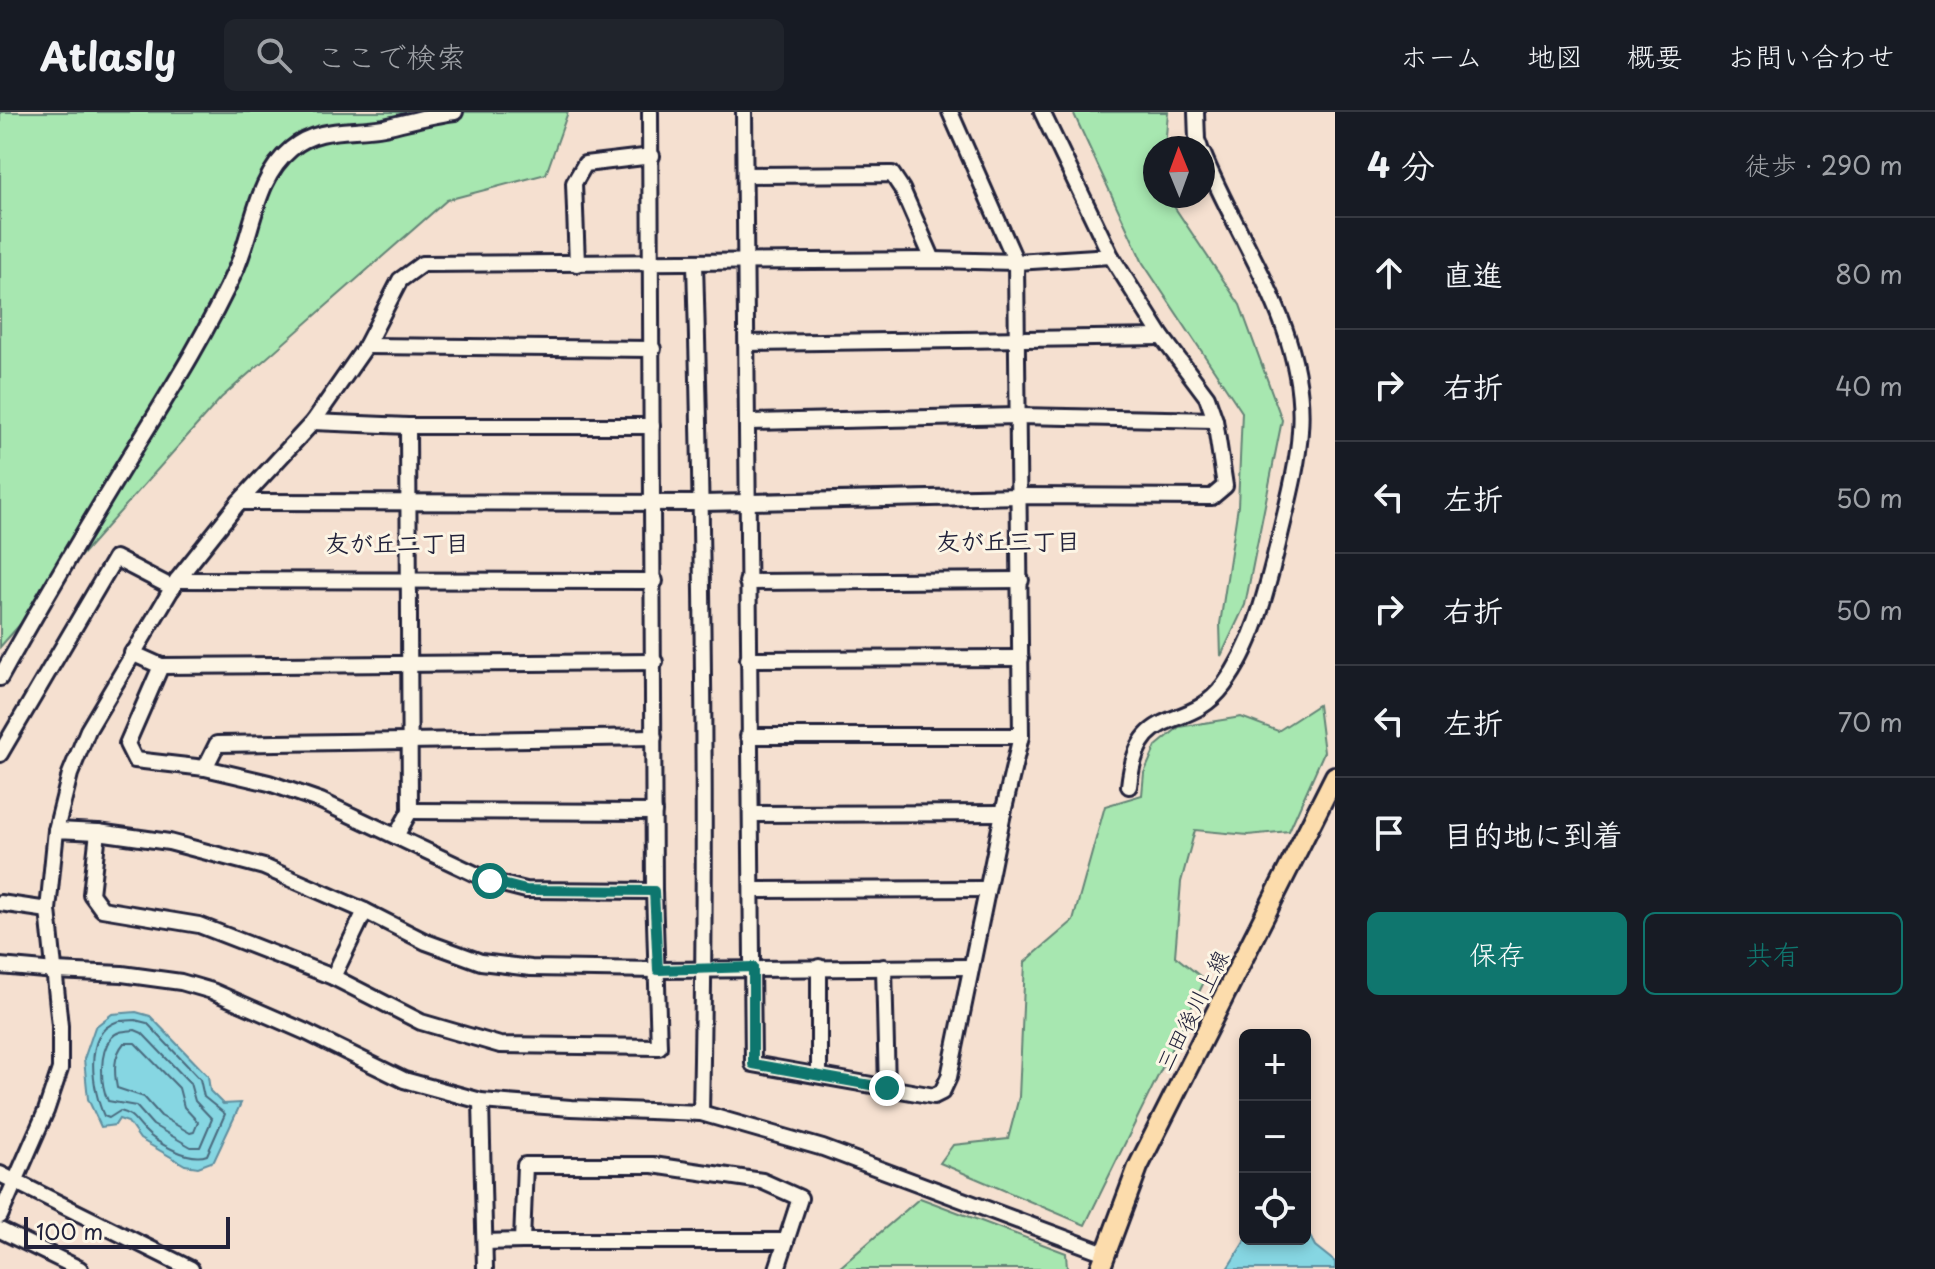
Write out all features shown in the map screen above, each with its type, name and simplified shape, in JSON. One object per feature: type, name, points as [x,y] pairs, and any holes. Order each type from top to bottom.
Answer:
[{"type":"main road","name":"三田後川上線","points":[[1102,1261],[1138,1167],[1335,776]]},
{"type":"street","points":[[0,678],[51,585],[205,333],[238,265],[257,200],[289,151],[305,139],[335,131],[382,127],[422,116],[455,112]]},
{"type":"street","points":[[98,832],[91,894],[102,909],[199,925],[333,977],[421,1022],[500,1045],[659,1047],[654,891],[655,581],[650,112]]},
{"type":"street","points":[[744,112],[753,1064],[934,1096],[942,1092],[949,1077],[1021,736],[1016,262],[950,112]]},
{"type":"street","points":[[239,502],[702,503],[1020,496],[1212,497],[1225,486],[1215,420],[1207,397],[1162,337],[1111,256],[1042,112]]},
{"type":"street","points":[[1196,112],[1197,136]]},
{"type":"street","points":[[577,264],[574,183],[585,164],[652,156]]},
{"type":"street","points":[[745,175],[892,174],[902,189],[933,260]]},
{"type":"street","points":[[1129,786],[1131,765],[1139,741],[1160,724],[1199,710],[1222,688],[1240,662],[1267,590],[1291,489],[1300,432],[1300,392],[1287,338],[1274,300],[1215,179]]},
{"type":"street","points":[[0,1216],[46,1111],[60,1069],[60,1026],[48,910],[56,830],[70,774],[88,730],[175,584],[239,502],[313,422],[366,346],[400,280],[422,264],[1016,262],[1111,256]]},
{"type":"street","points":[[695,263],[702,503],[704,968],[701,1113]]},
{"type":"street","points":[[747,343],[1162,337]]},
{"type":"street","points":[[366,346],[653,349]]},
{"type":"street","points":[[748,422],[1018,416],[1215,420]]},
{"type":"street","points":[[313,422],[408,426],[652,426]]},
{"type":"street","points":[[396,836],[410,811],[408,426]]},
{"type":"street","points":[[0,754],[115,558],[175,584],[655,581]]},
{"type":"street","points":[[747,582],[1021,580]]},
{"type":"street","points":[[132,653],[161,666],[655,662]]},
{"type":"street","points":[[748,659],[1021,658]]},
{"type":"street","points":[[161,666],[127,744],[135,760],[205,768],[269,783],[396,836],[490,881],[526,890],[654,891]]},
{"type":"street","points":[[748,736],[1021,736]]},
{"type":"street","points":[[205,768],[217,744],[654,737]]},
{"type":"street","points":[[410,811],[654,812]]},
{"type":"street","points":[[751,814],[1003,813]]},
{"type":"street","points":[[56,830],[98,832],[169,842],[264,867],[365,911],[426,942],[481,962],[531,968],[658,970],[970,967]]},
{"type":"street","points":[[752,890],[987,889]]},
{"type":"street","points":[[0,903],[48,910]]},
{"type":"street","points":[[333,977],[365,911]]},
{"type":"street","points":[[0,966],[152,977],[202,988],[306,1032],[404,1080],[481,1101],[701,1113],[823,1148],[1102,1261]]},
{"type":"street","points":[[819,967],[819,1075]]},
{"type":"street","points":[[884,967],[887,1088]]},
{"type":"street","points":[[481,1101],[485,1269]]},
{"type":"street","points":[[522,1241],[525,1165],[653,1165],[762,1181],[800,1198],[777,1269]]},
{"type":"street","points":[[0,1174],[191,1269]]},
{"type":"street","points":[[0,1230],[80,1269]]},
{"type":"street","points":[[485,1242],[786,1241]]},
{"type":"green space","points":[[0,112],[568,112],[546,174],[447,200],[221,398],[0,647]]},
{"type":"green space","points":[[1073,112],[1168,112],[1166,136],[1143,136],[1143,208],[1175,208],[1240,305],[1282,420],[1245,605],[1221,656],[1220,624],[1238,506],[1242,412],[1143,263]]},
{"type":"green space","points":[[1318,705],[1324,752],[1289,831],[1248,835],[1195,830],[1181,882],[1175,956],[1205,980],[1085,1225],[940,1163],[953,1145],[1008,1139],[1019,1097],[1025,962],[1073,921],[1105,806],[1142,795],[1144,773],[1156,746],[1179,727],[1241,717],[1278,731]]},
{"type":"green space","points":[[920,1198],[1066,1253],[1067,1269],[838,1269]]},
{"type":"water","points":[[136,1012],[150,1016],[208,1076],[210,1091],[223,1104],[241,1103],[214,1161],[198,1167],[185,1165],[140,1139],[128,1122],[119,1119],[115,1125],[101,1127],[88,1099],[84,1059],[95,1027],[112,1014]]},
{"type":"water","points":[[1311,1238],[1315,1246],[1335,1262],[1335,1269],[1227,1269],[1242,1245],[1311,1245]]},
{"type":"district","name":"友が丘三丁目","points":[[1008,540]]},
{"type":"district","name":"友が丘二丁目","points":[[397,542]]},
{"type":"route","points":[[490,881],[526,890],[654,891],[658,970],[753,967],[753,1064],[887,1088]]}]
